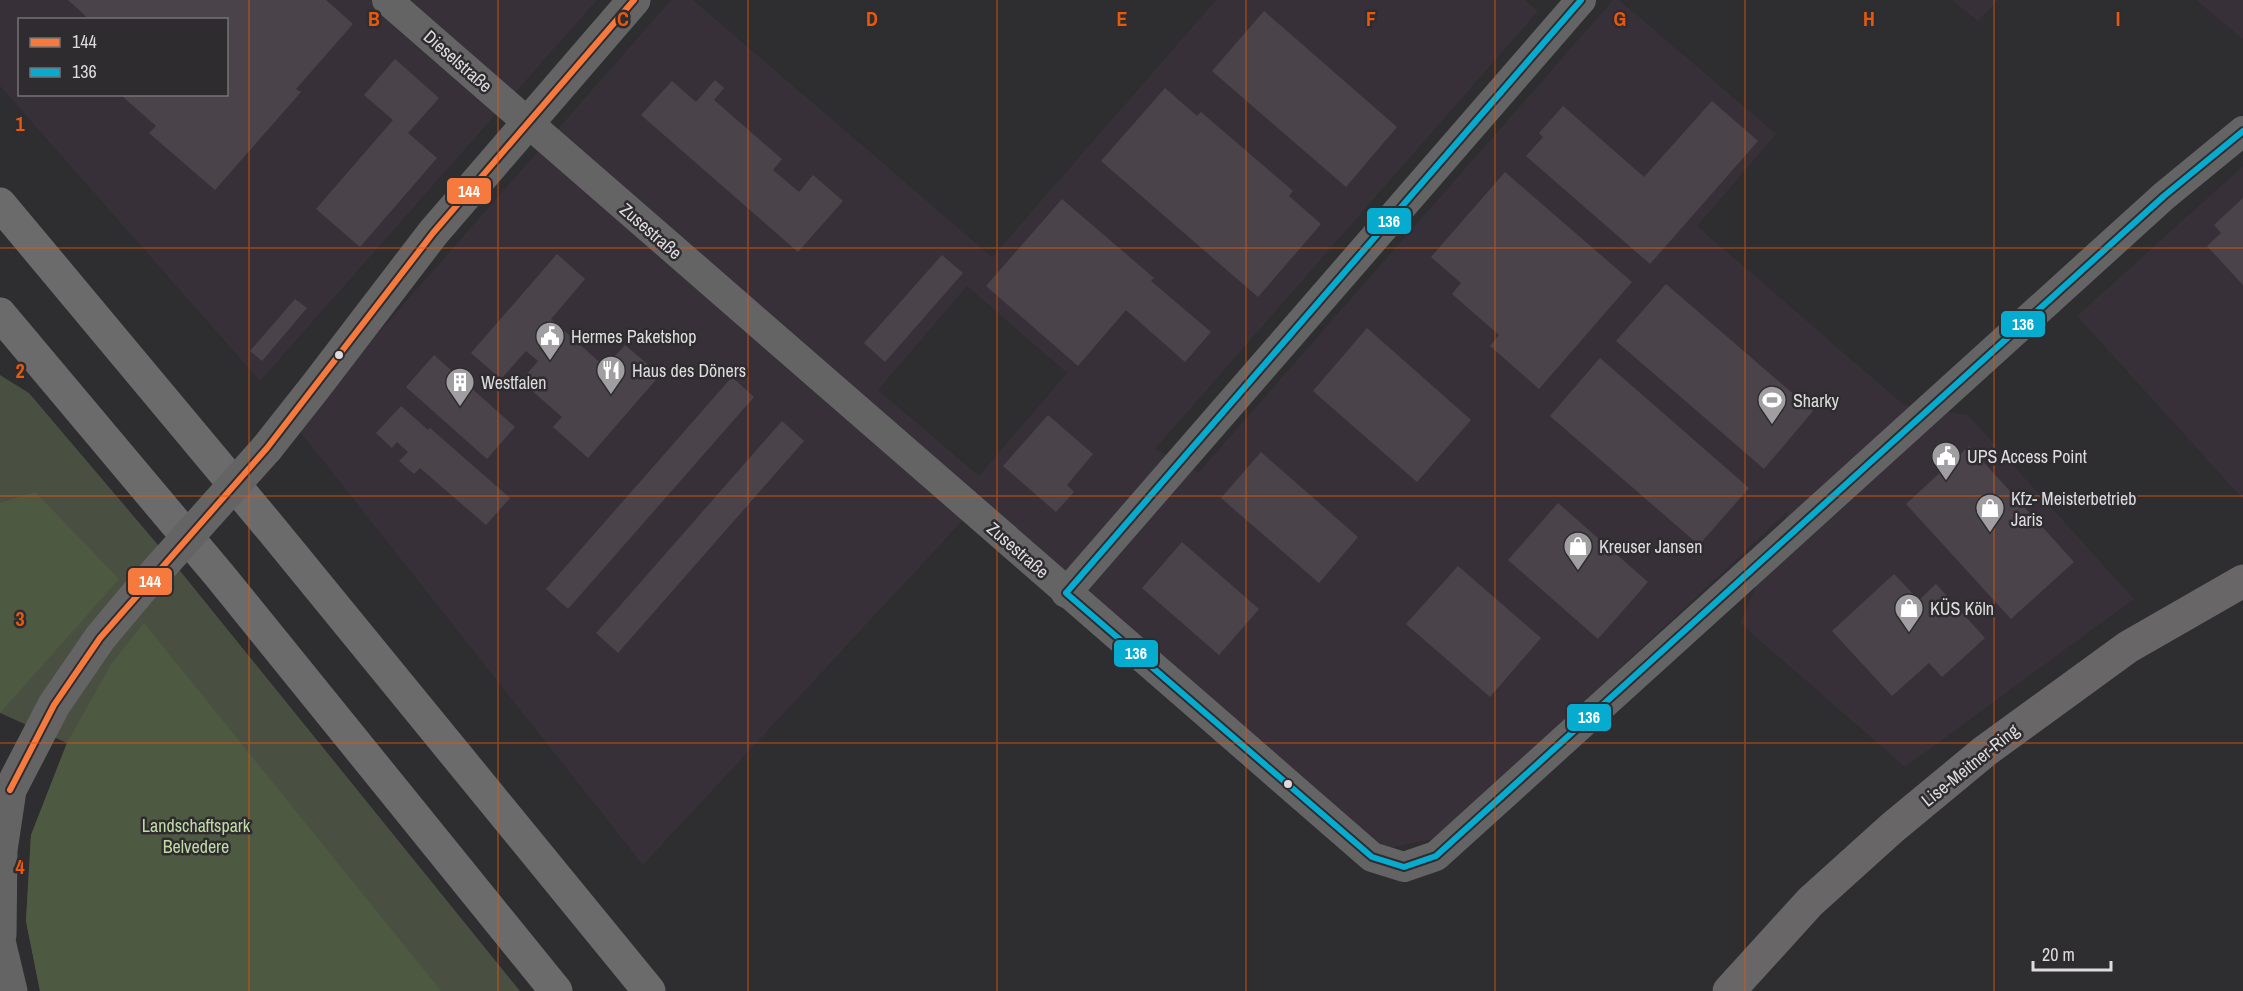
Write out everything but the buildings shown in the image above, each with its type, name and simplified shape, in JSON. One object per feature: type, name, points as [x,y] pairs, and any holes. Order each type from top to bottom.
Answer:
[{"type":"highway","points":[[0,204],[273,531],[649,991]]},
{"type":"highway","points":[[0,314],[220,576],[556,991]]},
{"type":"main road","name":"Lise-Meitner-Ring","points":[[1730,991],[1810,902],[1892,828],[1985,751],[2128,647],[2243,581]]},
{"type":"street","name":"Dieselstraße","points":[[387,0],[528,123]]},
{"type":"street","points":[[0,935],[1,850],[5,789],[54,705],[100,638],[267,448],[433,233],[634,0]]},
{"type":"street","points":[[1066,593],[1581,0]]},
{"type":"street","name":"Zusestraße","points":[[528,123],[1372,857],[1404,867],[1436,856],[2164,196],[2243,131]]},
{"type":"street","points":[[0,945],[11,991]]},
{"type":"shaded area","points":[[0,0],[597,0],[260,381],[0,86]]},
{"type":"shaded area","points":[[671,0],[693,0],[992,257],[1216,0],[1525,0],[1538,11],[1155,449],[1199,472],[1613,0],[1619,0],[1776,134],[1697,226],[1904,405],[1968,415],[2134,599],[1905,767],[1740,623],[1789,510],[1438,838],[1384,849],[963,520],[643,865],[298,429],[358,356]],"holes":[[[967,286],[1067,373],[979,476],[878,390]]]},
{"type":"shaded area","points":[[1952,0],[1998,0],[1978,21]]},
{"type":"shaded area","points":[[2196,0],[2243,0],[2243,39]]},
{"type":"shaded area","points":[[2243,166],[2243,499],[2077,316]]},
{"type":"green space","name":"Landschaftspark Belvedere","points":[[0,375],[29,393],[181,572],[520,991],[40,991],[26,921],[31,835],[67,743],[0,713]]},
{"type":"green space","points":[[35,492],[119,579],[0,713],[0,503]]},
{"type":"green space","points":[[144,623],[441,991],[40,991],[26,921],[31,835],[67,743],[112,663]]},
{"type":"transit line","name":"144","points":[[10,790],[54,705],[100,638],[267,448],[433,233],[634,0]]},
{"type":"transit line","name":"136","points":[[1581,0],[1066,593],[1372,857],[1404,867],[1436,856],[2164,196],[2243,131]]},
{"type":"place","name":"Hermes Paketshop","points":[[550,362]]},
{"type":"place","name":"Haus des Döners","points":[[611,396]]},
{"type":"place","name":"Westfalen","points":[[460,408]]},
{"type":"place","name":"Sharky","points":[[1772,426]]},
{"type":"place","name":"UPS Access Point","points":[[1946,482]]},
{"type":"place","name":"Kfz- Meisterbetrieb Jaris","points":[[1990,534]]},
{"type":"place","name":"Kreuser Jansen","points":[[1578,572]]},
{"type":"place","name":"KÜS Köln","points":[[1909,634]]}]
